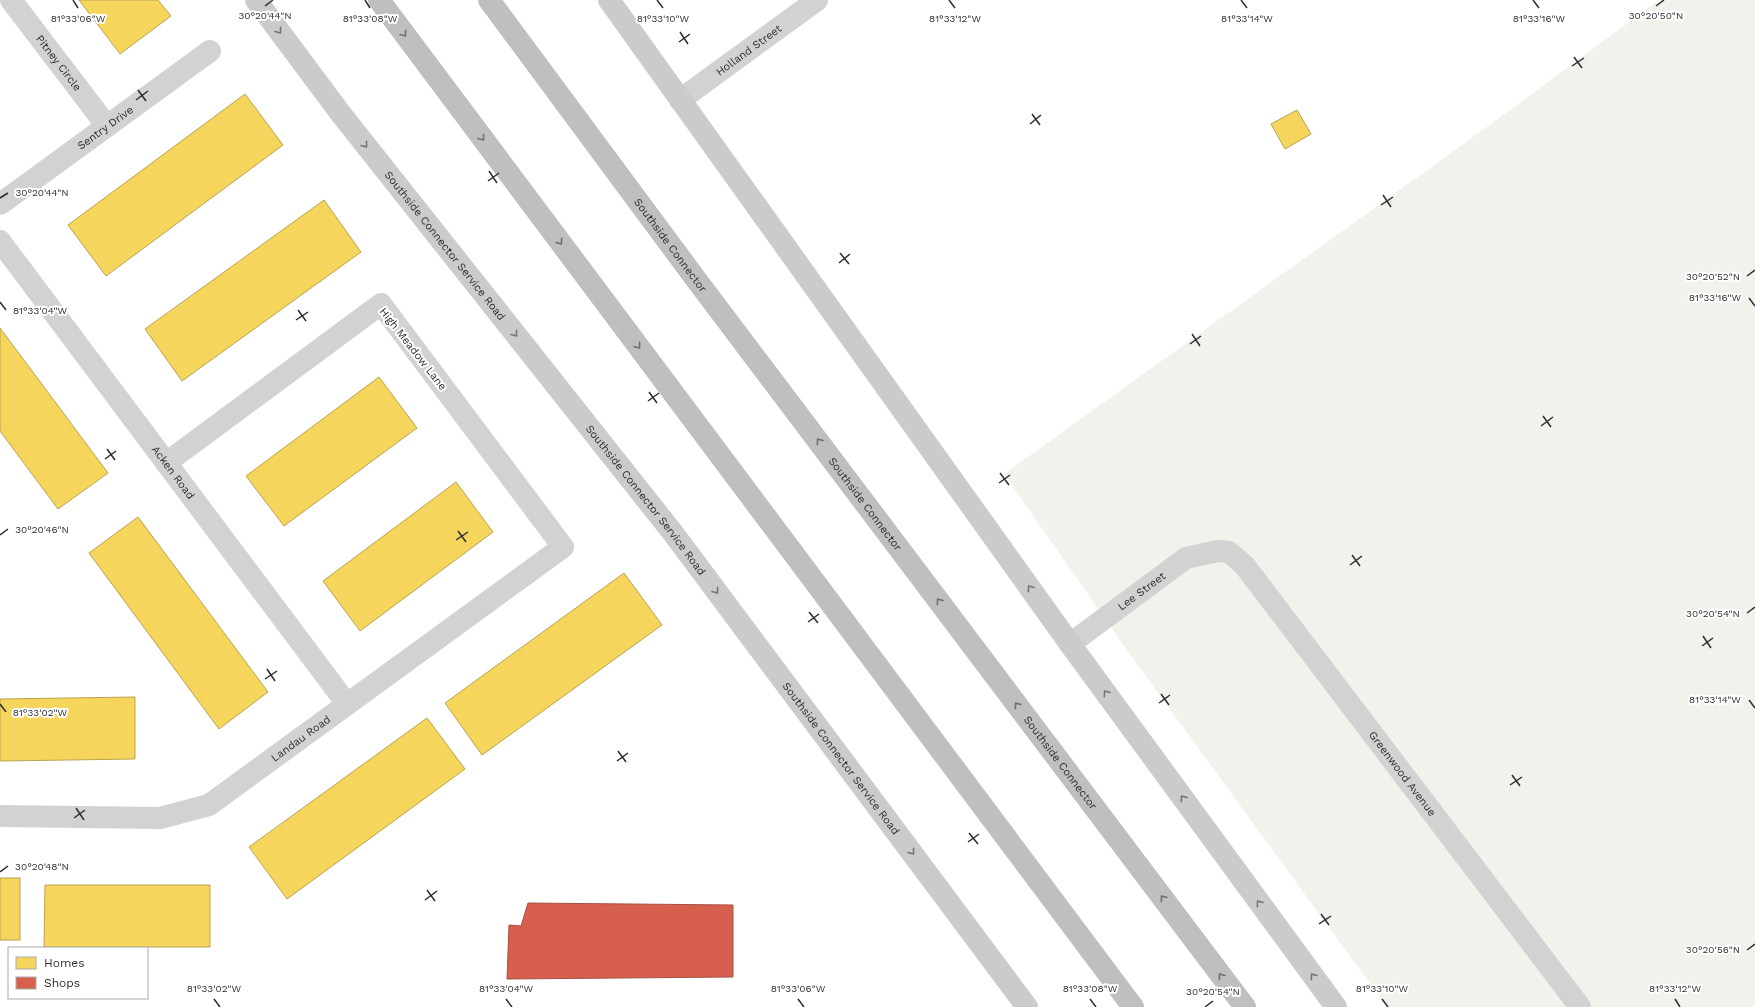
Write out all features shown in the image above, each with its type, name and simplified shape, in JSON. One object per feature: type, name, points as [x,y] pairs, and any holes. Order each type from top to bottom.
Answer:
[{"type":"highway","name":"Southside Connector","points":[[489,0],[695,278],[1245,1007]]},
{"type":"highway","points":[[379,1],[1133,1007]]},
{"type":"street","name":"Pitney Circle","points":[[11,0],[107,126]]},
{"type":"street","name":"Southside Connector Service Road","points":[[256,0],[346,120],[673,533],[1027,1007]]},
{"type":"street","points":[[609,0],[1070,644],[1336,1007]]},
{"type":"street","name":"Holland Street","points":[[680,100],[817,0]]},
{"type":"street","name":"Sentry Drive","points":[[0,204],[210,51]]},
{"type":"street","name":"Acken Road","points":[[0,241],[347,704]]},
{"type":"street","name":"High Meadow Lane","points":[[166,463],[381,304],[563,547]]},
{"type":"street","name":"Landau Road","points":[[0,816],[160,818],[210,806],[563,547]]},
{"type":"street","name":"Lee Street","points":[[1070,644],[1186,558],[1218,551]]},
{"type":"street","name":"Greenwood Avenue","points":[[1218,551],[1230,552],[1245,566],[1580,1007]]},
{"type":"shaded area","points":[[1659,0],[1755,0],[1755,1007],[1387,1007],[1129,653],[1004,474],[1465,143]]},
{"type":"building: Homes","points":[[79,0],[158,0],[171,16],[120,54]]},
{"type":"building: Homes","points":[[245,94],[283,145],[106,276],[68,225]]},
{"type":"building: Homes","points":[[1297,110],[1311,134],[1285,149],[1271,124]]},
{"type":"building: Homes","points":[[324,200],[361,252],[182,381],[145,329]]},
{"type":"building: Homes","points":[[0,328],[108,473],[58,509],[0,431]]},
{"type":"building: Homes","points":[[379,377],[417,428],[284,526],[246,476]]},
{"type":"building: Homes","points":[[456,482],[493,532],[360,631],[323,581]]},
{"type":"building: Homes","points":[[138,517],[268,692],[219,729],[89,553]]},
{"type":"building: Homes","points":[[624,573],[662,625],[482,755],[445,703]]},
{"type":"building: Homes","points":[[135,697],[135,759],[0,761],[0,699]]},
{"type":"building: Homes","points":[[427,718],[465,769],[287,899],[249,847]]},
{"type":"building: Homes","points":[[0,878],[20,878],[20,940],[0,940]]},
{"type":"building: Homes","points":[[45,885],[210,885],[210,947],[44,947]]},
{"type":"building: Shops","points":[[528,903],[733,905],[733,977],[507,979],[509,925],[521,926]]}]
